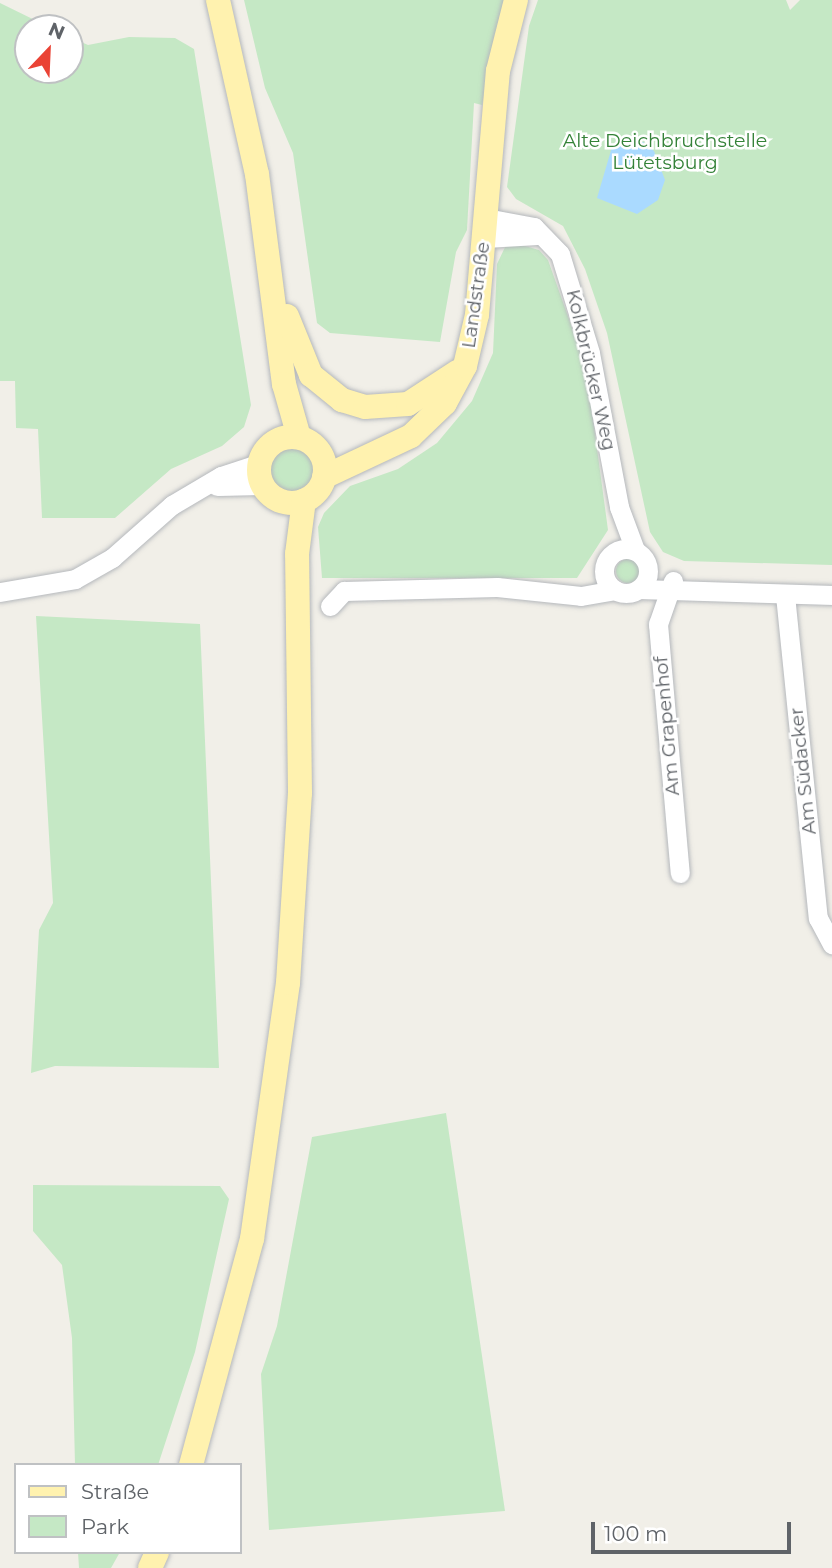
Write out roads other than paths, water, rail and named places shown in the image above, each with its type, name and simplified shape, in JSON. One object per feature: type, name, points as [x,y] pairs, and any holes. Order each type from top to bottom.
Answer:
[{"type":"main road","points":[[218,0],[257,174],[284,384],[288,438],[260,475],[295,502]]},
{"type":"main road","name":"Landstraße","points":[[323,467],[374,454],[427,424],[465,366],[485,228],[498,71],[516,0]]},
{"type":"main road","points":[[274,296],[312,375],[342,400],[365,407],[408,404],[465,366]]},
{"type":"main road","points":[[192,1463],[253,1239],[288,983],[300,793],[295,502],[323,467],[288,438]]},
{"type":"street","name":"Kolkbrücker Weg","points":[[485,228],[534,227],[548,238],[570,277],[590,353],[626,551],[644,580]]},
{"type":"street","points":[[0,592],[75,579],[202,488],[260,475]]},
{"type":"street","points":[[609,581],[626,551]]},
{"type":"street","points":[[330,606],[344,591],[497,587],[559,592],[609,581],[644,580],[699,592],[832,594]]},
{"type":"street","name":"Am Grapenhof","points":[[671,587],[658,624],[680,873]]},
{"type":"street","name":"Am Südacker","points":[[785,595],[818,918],[832,944]]},
{"type":"water","name":"Alte Deichbruchstelle Lütetsburg","points":[[643,142],[654,151],[665,180],[658,200],[637,214],[597,198],[612,147]]}]
